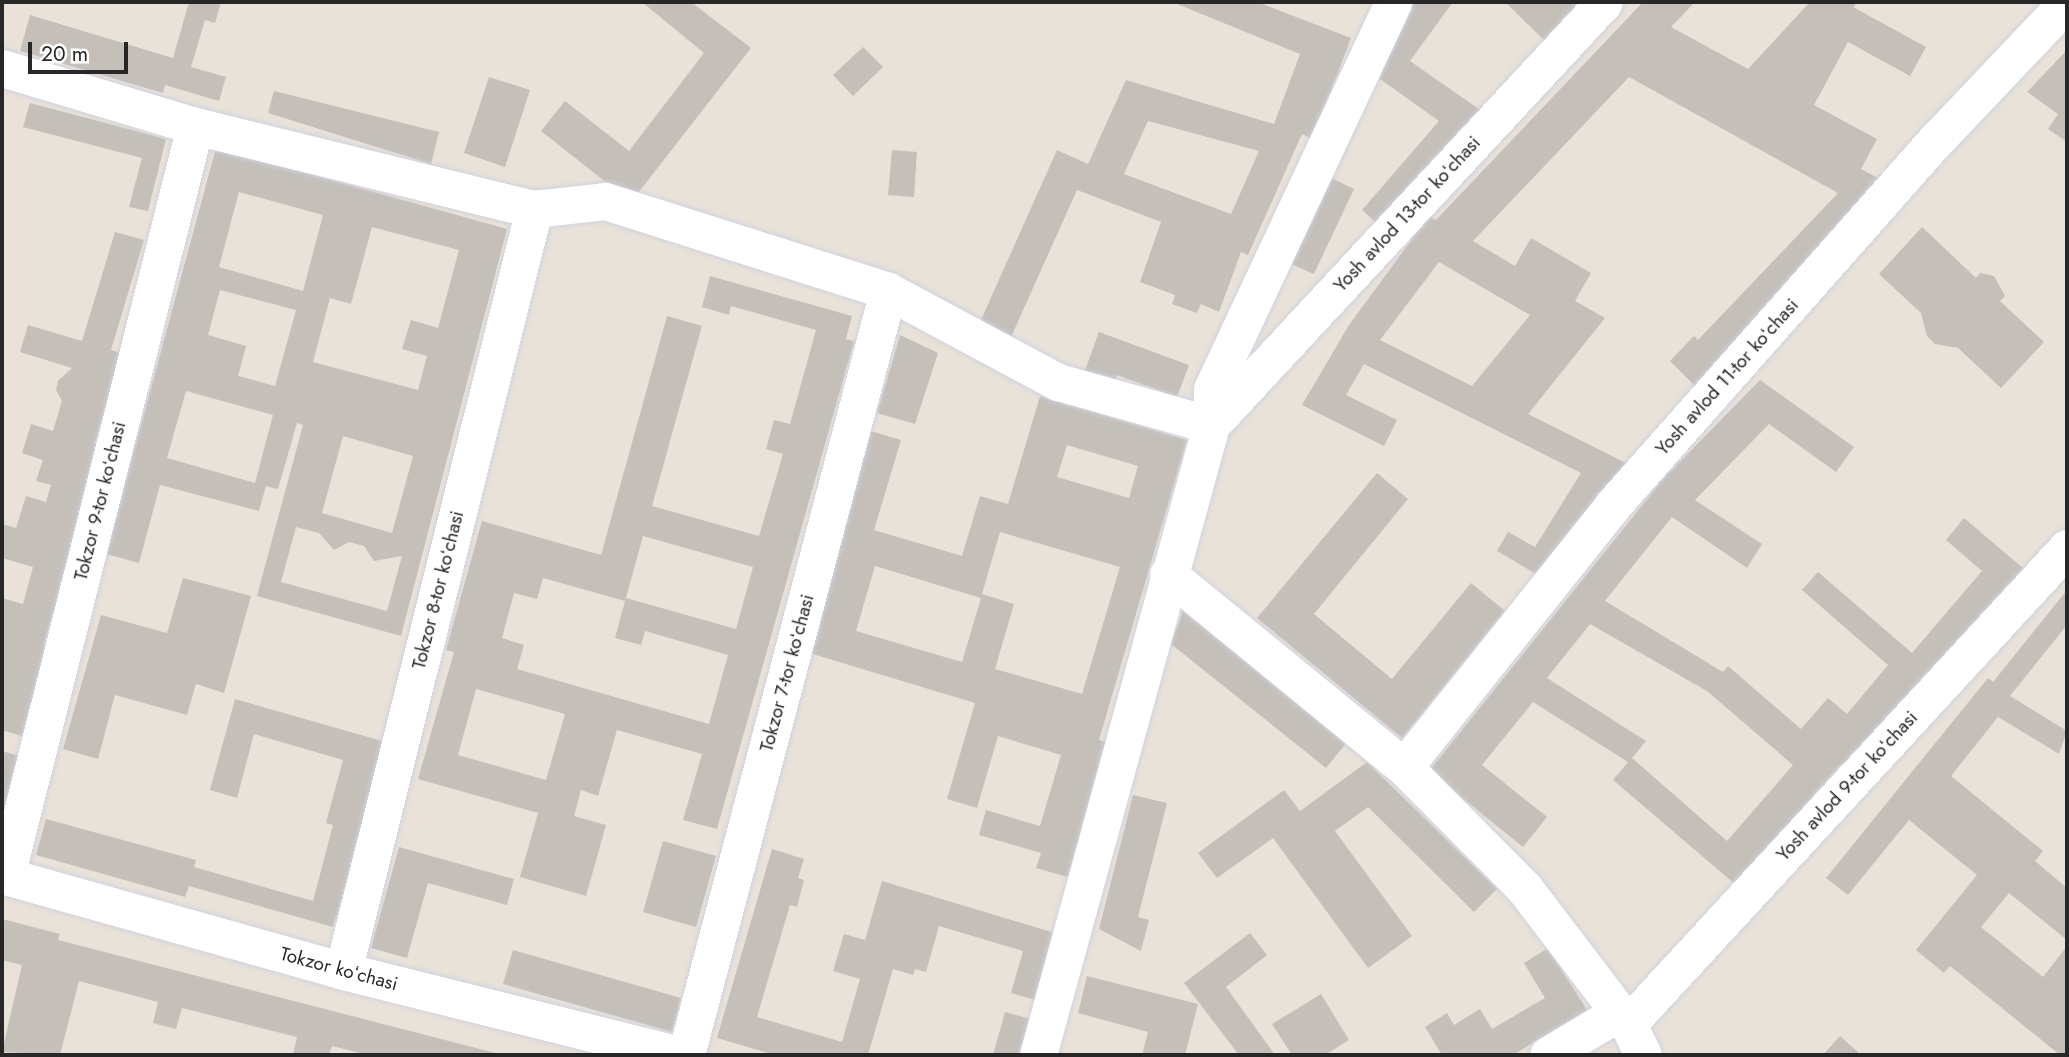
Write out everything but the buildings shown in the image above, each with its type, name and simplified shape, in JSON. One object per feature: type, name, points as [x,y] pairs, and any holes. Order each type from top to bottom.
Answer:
[{"type":"street","points":[[1038,1055],[1211,425],[1212,389],[1393,2]]},
{"type":"street","name":"Yosh avlod 13-tor koʻchasi","points":[[1211,425],[1604,2]]},
{"type":"street","name":"Yosh avlod 11-tor koʻchasi","points":[[1404,767],[1612,506],[1938,138],[2067,2]]},
{"type":"street","points":[[2,68],[195,126],[534,209],[605,201],[888,291],[1058,382],[1211,425]]},
{"type":"street","name":"Tokzor 9-tor koʻchasi","points":[[4,876],[195,126]]},
{"type":"street","name":"Tokzor 8-tor koʻchasi","points":[[343,971],[534,209]]},
{"type":"street","name":"Tokzor 7-tor koʻchasi","points":[[686,1055],[888,291]]},
{"type":"street","name":"Yosh avlod 9-tor koʻchasi","points":[[1548,1055],[1629,1031],[2067,548]]},
{"type":"street","points":[[1168,574],[1404,767],[1525,889],[1629,1031]]},
{"type":"street","name":"Tokzor koʻchasi","points":[[4,876],[343,971],[679,1055]]}]
